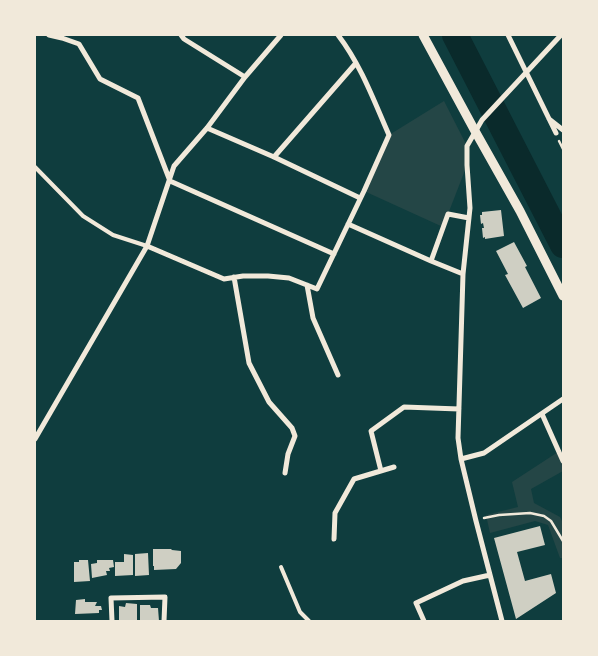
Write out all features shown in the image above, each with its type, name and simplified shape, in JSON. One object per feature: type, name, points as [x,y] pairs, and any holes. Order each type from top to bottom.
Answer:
[{"type":"street","points":[[49,35],[63,36],[79,44],[100,79],[138,98],[170,181],[334,254]]},
{"type":"street","points":[[35,439],[147,246],[174,166],[207,128],[245,77],[281,35]]},
{"type":"street","points":[[147,246],[224,279],[268,276],[289,278],[316,289],[389,135],[365,78],[338,35]]},
{"type":"street","points":[[423,35],[520,211],[563,296]]},
{"type":"street","points":[[508,35],[556,134]]},
{"type":"street","points":[[502,621],[460,459],[458,438],[463,274],[470,208],[466,165],[467,146],[482,120],[561,35]]},
{"type":"street","points":[[184,36],[245,77]]},
{"type":"street","points":[[274,157],[356,64]]},
{"type":"street","points":[[549,119],[563,130]]},
{"type":"street","points":[[207,128],[274,157],[360,198]]},
{"type":"street","points":[[431,261],[448,214],[469,218]]},
{"type":"street","points":[[348,224],[463,274]]},
{"type":"street","points":[[234,277],[249,363],[269,402],[292,428],[295,436],[288,454],[285,473]]},
{"type":"street","points":[[307,285],[313,318],[338,375]]},
{"type":"street","points":[[460,459],[484,453],[563,399]]},
{"type":"street","points":[[381,470],[371,431],[404,406],[459,409]]},
{"type":"street","points":[[542,414],[563,461]]},
{"type":"street","points":[[334,539],[335,513],[354,479],[394,467]]},
{"type":"street","points":[[424,621],[416,603],[463,581],[490,575]]},
{"type":"street","points":[[112,621],[111,598],[165,597],[164,621]]},
{"type":"lane","points":[[35,167],[83,216],[113,235],[147,246]]},
{"type":"lane","points":[[281,567],[300,612],[309,621]]},
{"type":"path","points":[[476,521],[499,515],[530,513],[544,516],[551,522],[563,541]]},
{"type":"shaded area","points":[[444,101],[467,146],[467,165],[443,227],[364,191],[389,135]]},
{"type":"shaded area","points":[[558,452],[563,461],[563,471],[531,489],[534,503],[560,517],[563,523],[563,558],[560,558],[548,525],[535,521],[490,533],[486,515],[518,507],[512,482]]},
{"type":"building","points":[[501,210],[504,236],[483,238],[482,228],[484,228],[483,223],[481,224],[480,215],[482,215],[482,212]]},
{"type":"building","points":[[514,242],[541,298],[523,308],[505,275],[508,274],[496,251]]},
{"type":"building","points":[[540,526],[545,545],[517,552],[525,581],[551,574],[556,593],[516,619],[494,538]]},
{"type":"building","points":[[153,549],[181,551],[181,563],[176,569],[154,570]]},
{"type":"building","points":[[148,553],[149,575],[135,576],[135,554]]},
{"type":"building","points":[[124,554],[133,555],[133,575],[115,576],[115,562],[124,562]]},
{"type":"building","points":[[79,560],[88,560],[90,581],[74,582],[74,562],[79,562]]},
{"type":"building","points":[[97,560],[113,560],[114,567],[109,568],[110,571],[106,571],[107,575],[92,578],[91,564],[97,563]]},
{"type":"building","points":[[85,599],[85,602],[97,602],[95,606],[101,606],[102,610],[99,610],[99,613],[75,614],[76,600]]},
{"type":"building","points":[[126,603],[137,604],[137,620],[119,621],[119,606],[125,607]]},
{"type":"building","points":[[140,605],[150,605],[151,608],[158,608],[159,621],[140,621]]},
{"type":"waterway","points":[[455,35],[563,245]]}]
